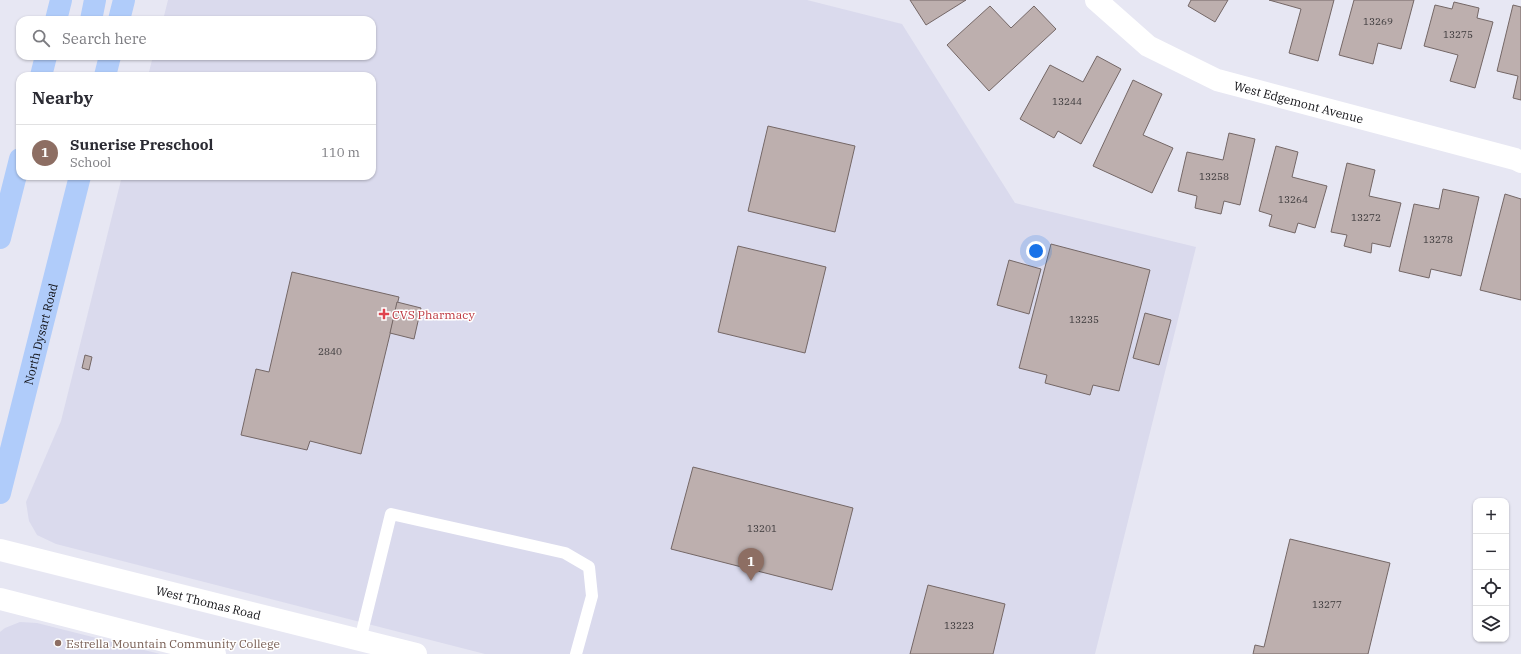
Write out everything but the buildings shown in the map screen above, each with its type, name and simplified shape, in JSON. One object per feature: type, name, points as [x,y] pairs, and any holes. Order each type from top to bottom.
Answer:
[{"type":"main road","points":[[57,16],[61,0]]},
{"type":"main road","points":[[92,16],[95,0]]},
{"type":"main road","points":[[120,16],[124,0]]},
{"type":"main road","name":"West Edgemont Avenue","points":[[1096,0],[1148,46],[1217,80],[1515,159],[1521,162]]},
{"type":"main road","points":[[42,72],[45,60]]},
{"type":"main road","points":[[96,60],[98,72]]},
{"type":"main road","points":[[106,72],[109,60]]},
{"type":"main road","points":[[0,238],[3,214],[16,172]]},
{"type":"main road","name":"North Dysart Road","points":[[0,493],[79,180]]},
{"type":"main road","name":"West Thomas Road","points":[[0,550],[416,654]]},
{"type":"main road","points":[[0,599],[215,654]]},
{"type":"lane","points":[[360,640],[391,514],[565,553],[589,567],[592,596],[576,654]]},
{"type":"shaded area","points":[[168,0],[807,0],[902,24],[1015,203],[1196,247],[1095,654],[485,654],[56,544],[37,535],[29,521],[26,502],[61,421],[121,180],[376,180],[376,72],[149,72],[152,60],[376,60],[376,16],[164,16]]},
{"type":"shaded area","name":"Estrella Mountain Community College","points":[[20,622],[37,623],[160,654],[0,654],[0,632],[5,628]]},
{"type":"place","name":"CVS Pharmacy","points":[[384,314]]},
{"type":"place","name":"Sunerise Preschool","points":[[751,581]]},
{"type":"place","name":"Estrella Mountain Community College","points":[[58,643]]}]
